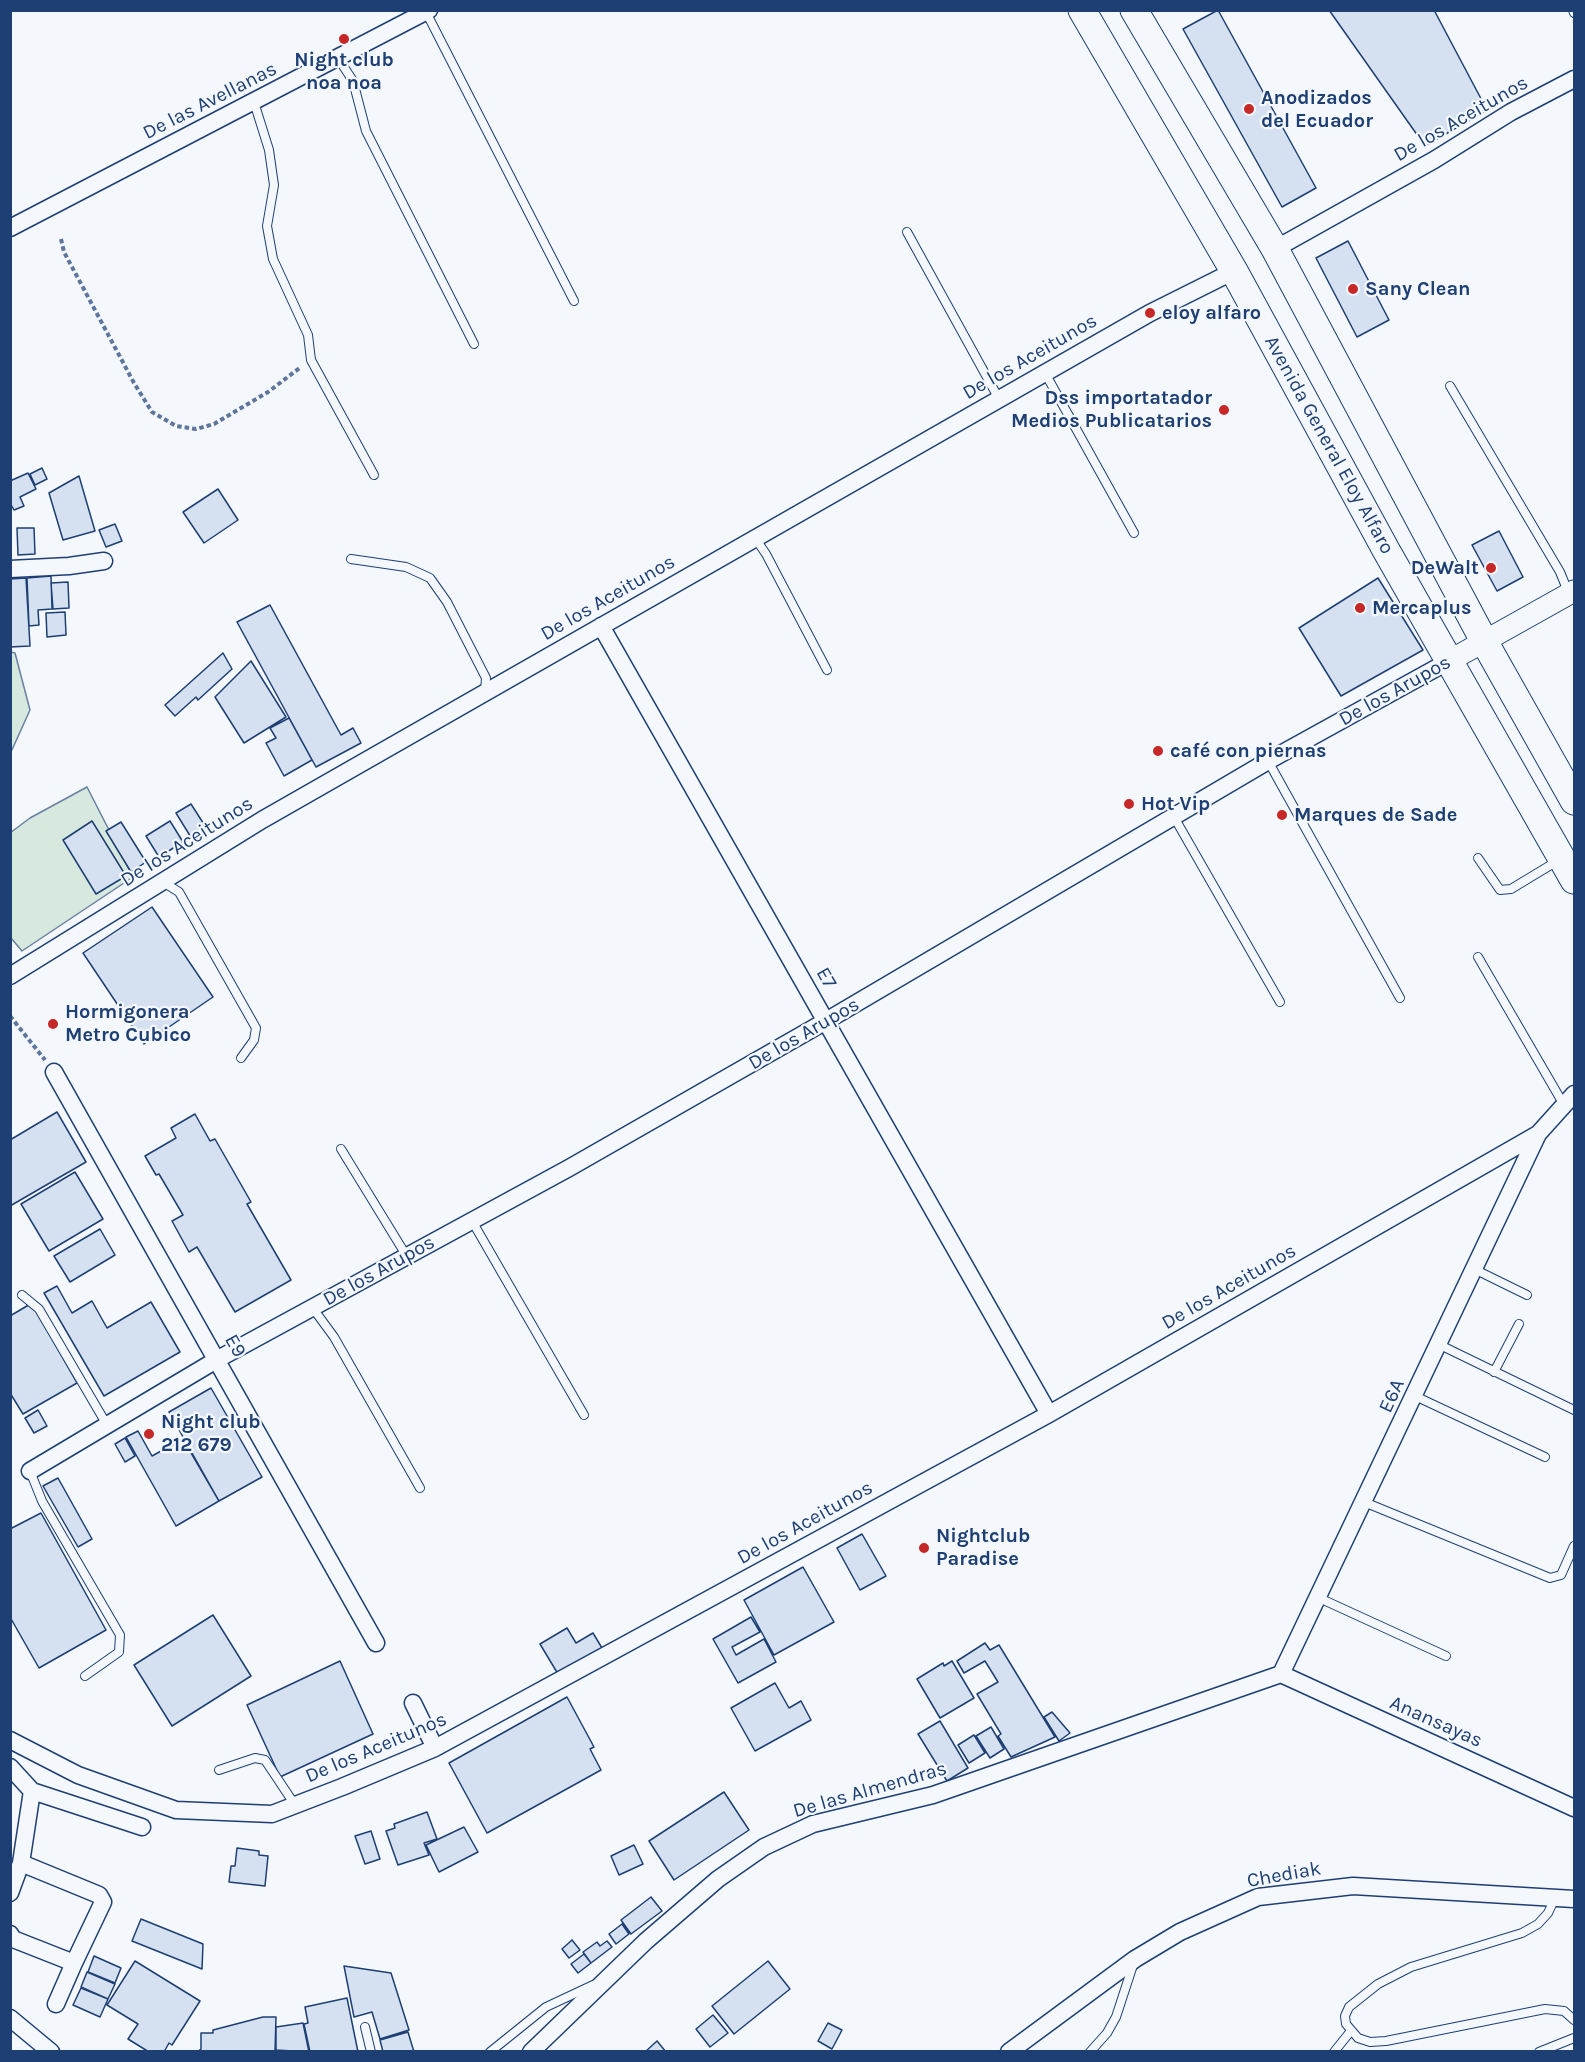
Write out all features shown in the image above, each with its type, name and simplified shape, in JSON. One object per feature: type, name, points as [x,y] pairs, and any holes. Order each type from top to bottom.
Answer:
[{"type":"main road","name":"Avenida General Eloy Alfaro","points":[[1082,10],[1234,271],[1449,661],[1568,869]]},
{"type":"main road","points":[[1134,10],[1275,249],[1484,641],[1575,801]]},
{"type":"street","name":"De las Avellanas","points":[[10,228],[427,11]]},
{"type":"street","name":"De los Aceitunos","points":[[1275,249],[1434,160],[1511,112],[1575,79]]},
{"type":"street","name":"De los Aceitunos","points":[[10,976],[262,820],[1150,313],[1234,271]]},
{"type":"street","points":[[10,569],[69,566],[104,561]]},
{"type":"street","name":"De los Arupos","points":[[30,1471],[218,1359],[472,1221],[826,1021],[1268,761],[1572,592]]},
{"type":"street","name":"E7","points":[[601,626],[1049,1414]]},
{"type":"street","name":"E9","points":[[54,1072],[218,1359],[376,1643]]},
{"type":"street","name":"De los Aceitunos","points":[[10,1740],[78,1775],[176,1809],[272,1814],[435,1748],[1049,1414],[1538,1134],[1569,1100]]},
{"type":"street","name":"E6A","points":[[1281,1674],[1538,1134]]},
{"type":"street","name":"Anansayas","points":[[1281,1674],[1575,1808]]},
{"type":"street","name":"De las Almendras","points":[[531,2052],[646,1941],[718,1879],[764,1847],[813,1824],[933,1795],[1281,1674]]},
{"type":"street","points":[[413,1703],[435,1748]]},
{"type":"street","points":[[10,1767],[32,1791],[142,1827]]},
{"type":"street","points":[[10,1893],[21,1863],[32,1791]]},
{"type":"street","points":[[21,1863],[99,1895],[104,1902],[56,2004]]},
{"type":"street","name":"Chediak","points":[[1009,2052],[1135,1959],[1180,1932],[1258,1897],[1288,1891],[1353,1886],[1575,1899]]},
{"type":"street","points":[[10,1934],[13,1939],[74,1963]]},
{"type":"street","points":[[10,2018],[51,2052]]},
{"type":"lane","points":[[427,11],[574,301]]},
{"type":"lane","points":[[338,58],[353,81],[366,131],[474,344]]},
{"type":"lane","points":[[254,102],[269,150],[274,185],[267,226],[273,260],[308,335],[311,360],[374,475]]},
{"type":"lane","points":[[907,232],[999,399]]},
{"type":"lane","points":[[1045,374],[1134,533]]},
{"type":"lane","points":[[1450,386],[1572,592]]},
{"type":"lane","points":[[755,538],[766,554],[827,670]]},
{"type":"lane","points":[[351,559],[406,567],[430,578],[447,602],[486,678],[485,692]]},
{"type":"lane","points":[[1268,761],[1400,998]]},
{"type":"lane","points":[[1174,817],[1280,1002]]},
{"type":"lane","points":[[1478,858],[1500,891],[1568,869]]},
{"type":"lane","points":[[163,882],[179,892],[256,1028],[254,1040],[241,1058]]},
{"type":"lane","points":[[1478,957],[1569,1100]]},
{"type":"lane","points":[[341,1149],[406,1255]]},
{"type":"lane","points":[[472,1221],[584,1415]]},
{"type":"lane","points":[[1474,1269],[1527,1295]]},
{"type":"lane","points":[[22,1295],[39,1309],[107,1425]]},
{"type":"lane","points":[[312,1307],[334,1337],[420,1488]]},
{"type":"lane","points":[[1494,1371],[1519,1324]]},
{"type":"lane","points":[[1438,1344],[1575,1410]]},
{"type":"lane","points":[[1415,1396],[1545,1457]]},
{"type":"lane","points":[[30,1471],[42,1501],[120,1635],[119,1652],[85,1676]]},
{"type":"lane","points":[[1364,1502],[1550,1578],[1561,1575],[1575,1545]]},
{"type":"lane","points":[[1316,1597],[1446,1656]]},
{"type":"lane","points":[[219,1770],[255,1758],[266,1760],[295,1805]]},
{"type":"lane","points":[[1555,1897],[1548,1913],[1538,1924],[1522,1933],[1411,1966],[1377,1984],[1349,2007],[1345,2016],[1350,2032],[1370,2042],[1386,2042],[1545,2009],[1563,2011],[1575,2020]]},
{"type":"lane","points":[[1090,2052],[1107,2033],[1116,2017],[1135,1959]]},
{"type":"lane","points":[[490,2052],[546,2007],[605,1981]]},
{"type":"lane","points":[[365,2027],[371,2052]]},
{"type":"lane","points":[[1334,2052],[1350,2032]]},
{"type":"lane","points":[[1539,2052],[1575,2038]]},
{"type":"path","points":[[61,239],[64,252],[134,384],[152,412],[176,426],[196,429],[214,424],[268,392],[311,360]]},
{"type":"path","points":[[10,1016],[54,1072]]},
{"type":"shaded area","points":[[11,652],[15,653],[30,710],[11,752]]},
{"type":"shaded area","points":[[87,787],[133,877],[22,951],[11,938],[10,833],[30,818]]},
{"type":"building","name":"Anodizados del Ecuador","points":[[1218,10],[1316,188],[1282,207],[1183,29]]},
{"type":"building","points":[[1329,10],[1434,10],[1487,110],[1425,146]]},
{"type":"building","name":"Sany Clean","points":[[1348,241],[1389,320],[1357,337],[1316,258]]},
{"type":"building","points":[[42,468],[47,479],[35,485],[30,474]]},
{"type":"building","points":[[28,473],[36,489],[20,497],[24,506],[14,510],[10,503],[10,481]]},
{"type":"building","points":[[79,476],[95,531],[63,540],[49,493]]},
{"type":"building","points":[[218,489],[238,520],[204,543],[183,512]]},
{"type":"building","points":[[115,524],[122,541],[106,547],[99,530]]},
{"type":"building","points":[[17,528],[34,528],[35,554],[18,555]]},
{"type":"building","points":[[1499,531],[1523,577],[1497,591],[1472,545]]},
{"type":"building","points":[[51,576],[52,609],[38,610],[39,625],[29,626],[27,578]]},
{"type":"building","points":[[26,578],[30,646],[10,647],[10,579]]},
{"type":"building","points":[[1378,578],[1423,650],[1341,696],[1299,628]]},
{"type":"building","points":[[68,582],[69,608],[53,609],[51,583]]},
{"type":"building","points":[[270,605],[341,735],[353,728],[361,743],[316,767],[237,622]]},
{"type":"building","points":[[65,612],[66,635],[47,637],[46,613]]},
{"type":"building","points":[[223,653],[232,669],[198,700],[196,697],[175,716],[165,705]]},
{"type":"building","points":[[251,661],[286,717],[244,743],[215,697]]},
{"type":"building","points":[[289,718],[312,760],[284,776],[266,743],[276,738],[270,728]]},
{"type":"building","points":[[191,804],[207,829],[192,839],[176,813]]},
{"type":"building","points":[[92,821],[126,876],[96,894],[63,840]]},
{"type":"building","points":[[170,821],[183,842],[159,857],[146,836]]},
{"type":"building","points":[[121,822],[146,862],[131,872],[106,831]]},
{"type":"building","points":[[152,907],[213,997],[144,1044],[83,953]]},
{"type":"building","points":[[57,1112],[86,1162],[10,1206],[10,1140]]},
{"type":"building","points":[[195,1114],[210,1141],[215,1139],[251,1202],[247,1204],[291,1280],[235,1312],[197,1247],[189,1252],[172,1221],[183,1215],[159,1174],[156,1175],[145,1156],[176,1138],[171,1128]]},
{"type":"building","points":[[75,1172],[103,1219],[49,1251],[21,1204]]},
{"type":"building","points":[[100,1229],[115,1255],[70,1282],[54,1256]]},
{"type":"building","points":[[57,1286],[72,1313],[92,1301],[107,1328],[151,1302],[180,1352],[104,1396],[44,1293]]},
{"type":"building","points":[[32,1303],[77,1383],[23,1414],[10,1393],[10,1316]]},
{"type":"building","points":[[211,1388],[262,1477],[219,1501],[169,1412]]},
{"type":"building","points":[[38,1410],[47,1426],[34,1433],[25,1418]]},
{"type":"building","points":[[138,1431],[152,1456],[183,1439],[219,1501],[176,1526],[126,1437]]},
{"type":"building","points":[[125,1438],[135,1456],[125,1462],[115,1444]]},
{"type":"building","points":[[58,1478],[92,1539],[78,1547],[43,1486]]},
{"type":"building","points":[[41,1513],[106,1630],[39,1668],[10,1617],[10,1529]]},
{"type":"building","points":[[862,1534],[886,1576],[860,1590],[837,1548]]},
{"type":"building","points":[[803,1567],[834,1622],[774,1655],[744,1600]]},
{"type":"building","points":[[213,1615],[251,1676],[172,1726],[134,1665]]},
{"type":"building","points":[[751,1617],[760,1632],[732,1647],[736,1655],[764,1639],[776,1662],[738,1683],[713,1639]]},
{"type":"building","points":[[567,1628],[576,1643],[593,1633],[602,1648],[558,1674],[540,1644]]},
{"type":"building","points":[[985,1643],[990,1650],[999,1645],[1055,1737],[1011,1757],[998,1736],[1001,1734],[977,1694],[998,1682],[985,1661],[964,1673],[957,1661]]},
{"type":"building","points":[[340,1661],[373,1734],[280,1777],[247,1705]]},
{"type":"building","points":[[952,1661],[974,1698],[940,1718],[917,1679],[943,1663],[944,1666]]},
{"type":"building","points":[[775,1683],[789,1708],[801,1701],[811,1720],[755,1751],[731,1708]]},
{"type":"building","points":[[567,1697],[594,1747],[590,1749],[601,1770],[487,1833],[449,1763]]},
{"type":"building","points":[[1052,1712],[1070,1733],[1059,1741],[1044,1717]]},
{"type":"building","points":[[940,1721],[968,1768],[947,1781],[918,1734]]},
{"type":"building","points":[[991,1727],[1004,1749],[990,1758],[976,1736]]},
{"type":"building","points":[[974,1735],[985,1753],[969,1763],[958,1745]]},
{"type":"building","points":[[724,1792],[749,1830],[674,1880],[649,1841]]},
{"type":"building","points":[[427,1812],[437,1839],[424,1843],[429,1855],[398,1865],[386,1831],[395,1828],[394,1824]]},
{"type":"building","points":[[464,1827],[478,1852],[439,1872],[426,1845]]},
{"type":"building","points":[[371,1831],[380,1859],[365,1864],[355,1836]]},
{"type":"building","points":[[634,1845],[643,1864],[619,1875],[611,1856]]},
{"type":"building","points":[[237,1848],[259,1851],[259,1855],[268,1856],[265,1886],[229,1882],[231,1866],[235,1866]]},
{"type":"building","points":[[651,1897],[662,1911],[631,1934],[621,1920]]},
{"type":"building","points":[[141,1919],[203,1944],[202,1969],[132,1941]]},
{"type":"building","points":[[622,1924],[629,1934],[616,1944],[609,1934]]},
{"type":"building","points":[[572,1940],[580,1950],[569,1958],[562,1949]]},
{"type":"building","points":[[607,1941],[612,1947],[591,1963],[583,1952],[597,1942],[600,1946]]},
{"type":"building","points":[[584,1954],[591,1963],[578,1973],[571,1964]]},
{"type":"building","points":[[94,1956],[121,1968],[115,1983],[88,1972]]},
{"type":"building","points":[[135,1961],[200,2001],[172,2045],[169,2043],[164,2052],[149,2052],[128,2039],[138,2024],[107,2005]]},
{"type":"building","points":[[768,1961],[790,1989],[734,2034],[712,2006]]},
{"type":"building","points":[[344,1966],[391,1973],[409,2030],[380,2039],[372,2012],[354,2017]]},
{"type":"building","points":[[87,1972],[115,1984],[108,1999],[81,1987]]},
{"type":"building","points":[[81,1988],[108,1999],[100,2017],[73,2005]]},
{"type":"building","points":[[347,1998],[358,2052],[310,2052],[304,2024],[308,2023],[305,2007]]},
{"type":"building","points":[[713,2015],[728,2033],[710,2047],[696,2029]]},
{"type":"building","points":[[263,2017],[276,2017],[275,2052],[197,2052],[201,2049],[201,2033],[213,2033],[213,2030]]},
{"type":"building","points":[[303,2023],[309,2052],[276,2050],[276,2027]]},
{"type":"building","points":[[828,2023],[842,2030],[832,2049],[818,2041]]},
{"type":"building","points":[[408,2032],[414,2052],[383,2052],[380,2040]]},
{"type":"building","points":[[657,2041],[666,2052],[645,2052]]},
{"type":"place","name":"Night club noa noa","points":[[344,39]]},
{"type":"place","name":"Anodizados del Ecuador","points":[[1249,109]]},
{"type":"place","name":"Sany Clean","points":[[1353,289]]},
{"type":"place","name":"eloy alfaro","points":[[1150,313]]},
{"type":"place","name":"Dss importatador Medios Publicatarios","points":[[1224,410]]},
{"type":"place","name":"DeWalt","points":[[1491,568]]},
{"type":"place","name":"Mercaplus","points":[[1360,608]]},
{"type":"place","name":"café con piernas","points":[[1158,751]]},
{"type":"place","name":"Hot Vip","points":[[1129,804]]},
{"type":"place","name":"Marques de Sade","points":[[1282,815]]},
{"type":"place","name":"Hormigonera Metro Cubico","points":[[53,1024]]},
{"type":"place","name":"Night club 212 679","points":[[149,1434]]},
{"type":"place","name":"Nightclub Paradise","points":[[924,1548]]}]
